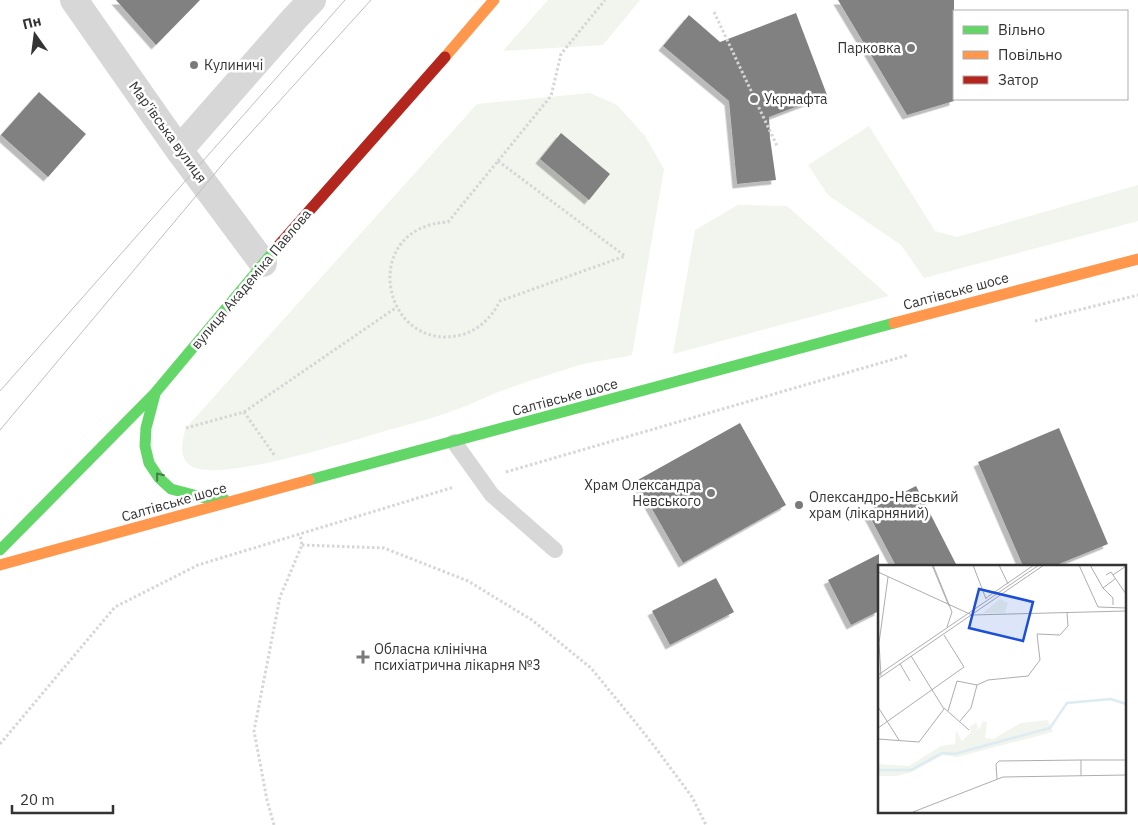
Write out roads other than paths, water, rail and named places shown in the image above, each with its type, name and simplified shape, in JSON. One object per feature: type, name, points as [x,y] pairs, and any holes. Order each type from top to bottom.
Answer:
[{"type":"main road","name":"вулиця Академіка Павлова","points":[[0,550],[155,393],[263,263],[425,81],[494,0]]},
{"type":"main road","name":"Салтівське шосе","points":[[0,566],[235,500],[1138,259]]},
{"type":"main road","points":[[155,393],[146,428],[145,446],[149,463],[159,478],[172,489],[188,494],[205,498],[235,500]]},
{"type":"street","name":"Мар'ївська вулиця","points":[[74,0],[179,150],[263,263]]},
{"type":"street","points":[[179,150],[312,0]]},
{"type":"lane","points":[[454,442],[492,495],[555,550]]},
{"type":"tram line","points":[[0,391],[345,0]]},
{"type":"tram line","points":[[0,430],[227,159],[371,0]]},
{"type":"place","name":"Парковка","points":[[911,48]]},
{"type":"place","name":"Кулиничі","points":[[194,65]]},
{"type":"place","name":"Укрнафта","points":[[754,99]]},
{"type":"place","name":"Храм Олександра Невського","points":[[711,493]]},
{"type":"place","name":"Олександро-Невський храм (лікарняний)","points":[[799,505]]},
{"type":"place","name":"Обласна клінічна психіатрична лікарня №3","points":[[363,657]]}]
